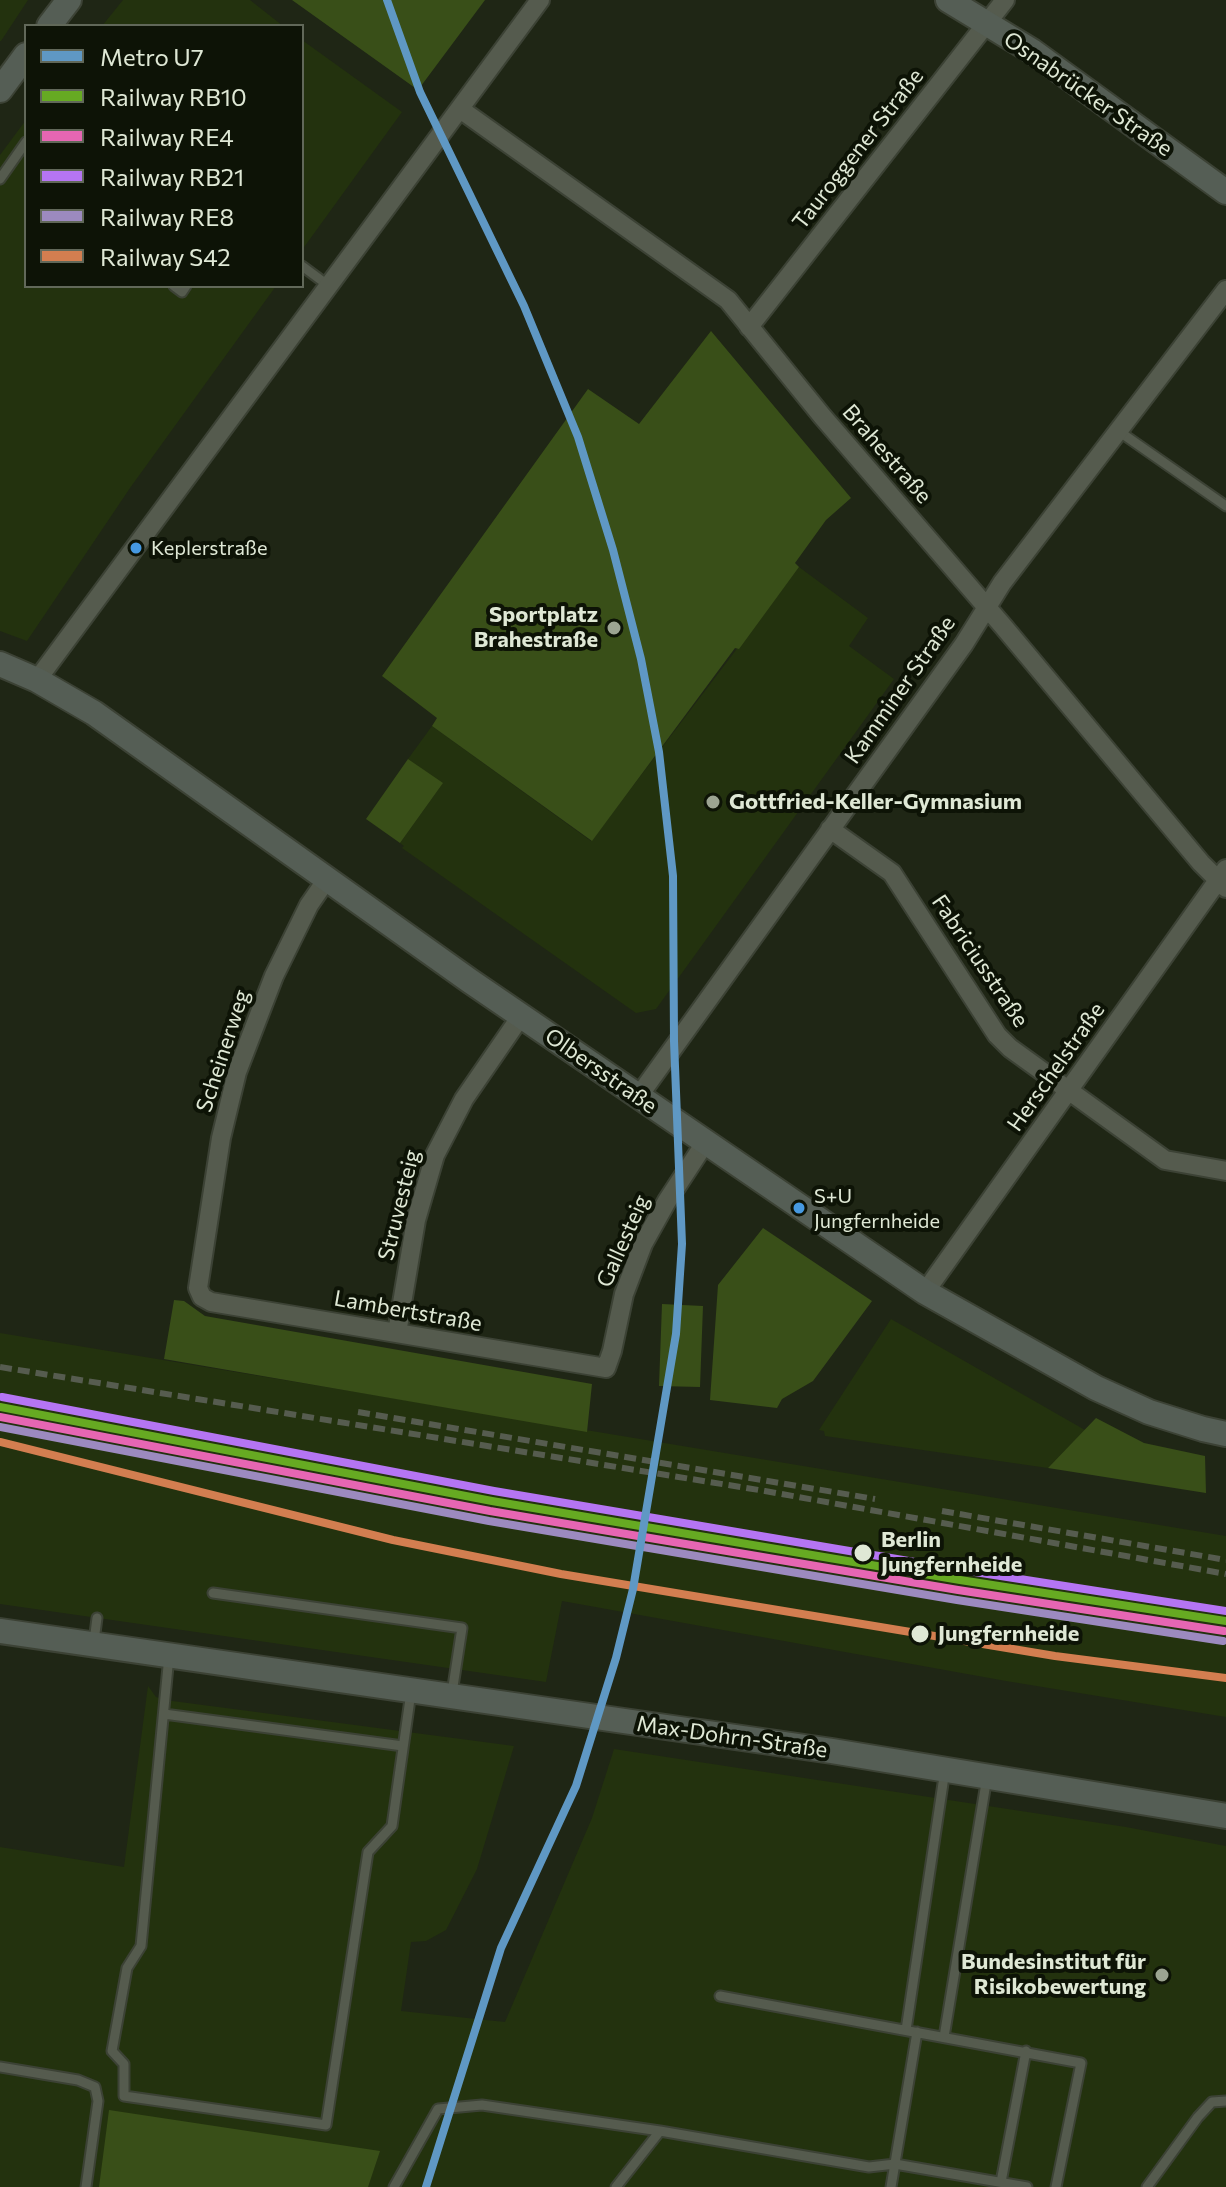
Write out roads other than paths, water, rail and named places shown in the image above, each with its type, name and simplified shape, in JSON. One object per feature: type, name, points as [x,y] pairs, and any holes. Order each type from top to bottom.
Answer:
[{"type":"street","points":[[51,24],[69,0]]},
{"type":"street","points":[[37,680],[540,0]]},
{"type":"street","name":"Osnabrücker Straße","points":[[948,0],[1032,51],[1226,192]]},
{"type":"street","name":"Tauroggener Straße","points":[[749,327],[1005,0]]},
{"type":"street","points":[[0,90],[24,58]]},
{"type":"street","name":"Brahestraße","points":[[460,109],[728,300],[986,608],[1223,880]]},
{"type":"street","name":"Kamminer Straße","points":[[638,1097],[964,644],[986,608],[1117,430],[1226,290]]},
{"type":"street","name":"Olbersstraße","points":[[0,664],[37,680],[118,729],[521,1016],[925,1292],[1096,1388],[1149,1412],[1226,1434]]},
{"type":"street","name":"Fabriciusstraße","points":[[830,829],[892,873],[997,1035],[1010,1048],[1165,1160],[1226,1171]]},
{"type":"street","name":"Scheinerweg","points":[[202,1297],[198,1288],[221,1138],[237,1072],[274,976],[309,905],[327,879]]},
{"type":"street","name":"Herschelstraße","points":[[925,1292],[1223,880]]},
{"type":"street","name":"Struvesteig","points":[[397,1333],[416,1220],[435,1155],[464,1099],[521,1016]]},
{"type":"street","name":"Gallesteig","points":[[606,1368],[624,1294],[643,1244],[705,1143]]},
{"type":"street","name":"Lambertstraße","points":[[202,1297],[211,1302],[606,1368]]},
{"type":"street","name":"Max-Dohrn-Straße","points":[[0,1631],[945,1770],[1226,1816]]},
{"type":"lane","points":[[0,179],[24,145]]},
{"type":"lane","points":[[304,267],[329,286]]},
{"type":"lane","points":[[1117,430],[1226,506]]},
{"type":"lane","points":[[213,1593],[462,1628],[452,1697]]},
{"type":"lane","points":[[93,1645],[97,1618]]},
{"type":"lane","points":[[169,1656],[141,1946],[127,1968],[112,2051],[124,2064],[124,2096],[326,2125],[368,1852],[392,1826],[411,1691]]},
{"type":"lane","points":[[164,1714],[403,1746]]},
{"type":"lane","points":[[906,2030],[945,1770]]},
{"type":"lane","points":[[944,2037],[987,1777]]},
{"type":"lane","points":[[720,1996],[1081,2063],[1056,2187]]},
{"type":"lane","points":[[891,2187],[917,2032]]},
{"type":"lane","points":[[1001,2182],[1026,2051]]},
{"type":"lane","points":[[0,2067],[78,2080],[95,2087],[98,2101],[86,2187]]},
{"type":"lane","points":[[1147,2187],[1198,2117],[1212,2102],[1226,2101]]},
{"type":"lane","points":[[394,2187],[438,2109],[482,2105],[660,2131],[869,2167],[895,2164],[1027,2187]]},
{"type":"lane","points":[[616,2187],[660,2131]]},
{"type":"railway","points":[[0,1367],[765,1491],[1226,1574]]},
{"type":"railway","points":[[358,1412],[875,1499]]},
{"type":"railway","points":[[942,1511],[1226,1560]]},
{"type":"metro line","name":"U7","points":[[387,0],[420,92],[524,306],[578,437],[613,550],[641,659],[659,752],[673,876],[674,1041],[682,1244],[676,1334],[633,1589],[616,1658],[576,1786],[501,1948],[426,2187]]},
{"type":"rail line","name":"RB21","points":[[2,1397],[494,1491],[1226,1611]]},
{"type":"rail line","name":"RB10","points":[[0,1407],[492,1501],[960,1580],[1226,1621]]},
{"type":"rail line","name":"RE4","points":[[0,1417],[490,1511],[958,1590],[1224,1631]]},
{"type":"rail line","name":"RE8","points":[[0,1427],[489,1521],[957,1600],[1223,1641]]},
{"type":"rail line","name":"S42","points":[[0,1442],[393,1540],[561,1574],[1055,1656],[1226,1678]]},
{"type":"place","name":"Keplerstraße","points":[[136,548]]},
{"type":"place","name":"Sportplatz Brahestraße","points":[[614,628]]},
{"type":"place","name":"Gottfried-Keller-Gymnasium","points":[[713,802]]},
{"type":"place","name":"S+U Jungfernheide","points":[[799,1208]]},
{"type":"place","name":"Berlin Jungfernheide","points":[[863,1553]]},
{"type":"place","name":"Jungfernheide","points":[[920,1634]]},
{"type":"place","name":"Bundesinstitut für Risikobewertung","points":[[1162,1975]]}]
